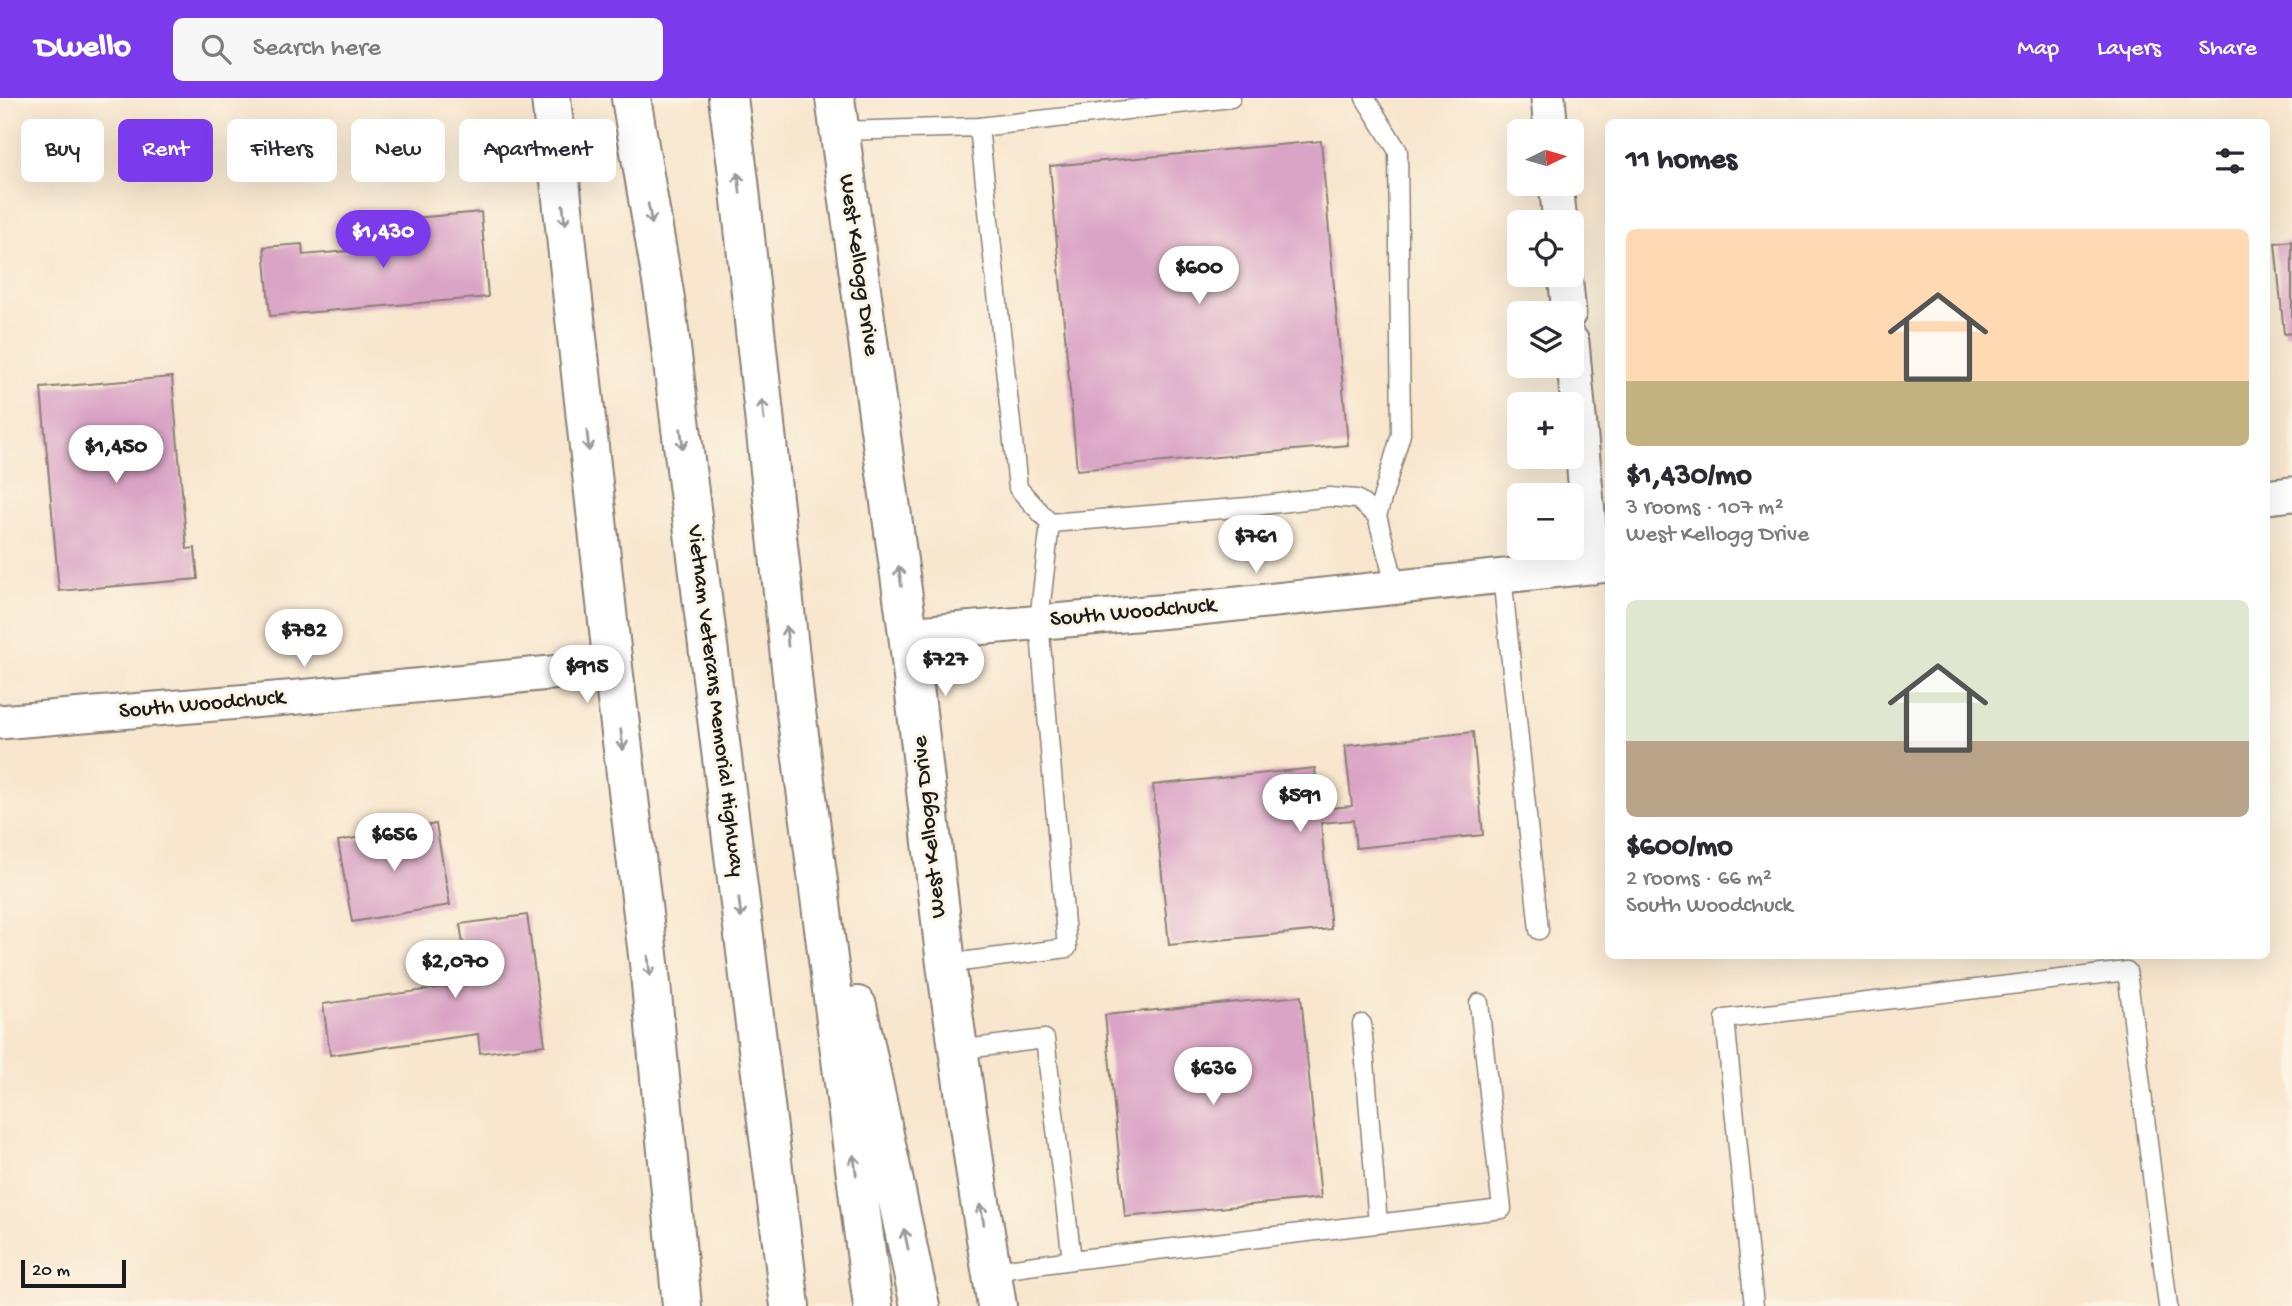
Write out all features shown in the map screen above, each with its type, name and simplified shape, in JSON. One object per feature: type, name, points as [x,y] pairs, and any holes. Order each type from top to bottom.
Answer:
[{"type":"main road","points":[[551,98],[613,667],[649,963],[682,1306]]},
{"type":"main road","name":"Vietnam Veterans Memorial Highway","points":[[631,98],[665,299],[790,1306]]},
{"type":"main road","points":[[728,98],[794,704],[873,1306]]},
{"type":"main road","name":"West Kellogg Drive","points":[[837,115],[908,634],[946,964],[995,1288]]},
{"type":"main road","points":[[794,704],[920,1306]]},
{"type":"main road","points":[[765,1104],[766,1306]]},
{"type":"street","points":[[1548,98],[1550,119]]},
{"type":"street","points":[[1577,378],[1601,566]]},
{"type":"street","points":[[2270,497],[2292,494]]},
{"type":"street","name":"South Woodchuck","points":[[908,634],[1180,610],[1601,566]]},
{"type":"street","name":"South Woodchuck","points":[[0,722],[613,667]]},
{"type":"lane","points":[[837,115],[979,127],[1231,98]]},
{"type":"lane","points":[[1365,98],[1398,151],[1401,434],[1377,516],[1396,587]]},
{"type":"lane","points":[[946,964],[1067,948],[1039,621],[1050,523],[1018,488],[979,127]]},
{"type":"lane","points":[[1050,523],[1248,507],[1329,497],[1357,499],[1377,516]]},
{"type":"lane","points":[[1502,576],[1539,930]]},
{"type":"lane","points":[[1754,1306],[1725,1018],[2127,971],[2168,1306]]},
{"type":"lane","points":[[995,1288],[1072,1260],[1502,1209],[1479,1003]]},
{"type":"lane","points":[[1362,1024],[1378,1224]]},
{"type":"lane","points":[[958,1050],[1045,1039],[1072,1260]]},
{"type":"building","points":[[1321,141],[1348,445],[1077,470],[1050,166]]},
{"type":"building","points":[[481,212],[488,297],[270,316],[264,247],[302,244],[303,255],[406,246],[403,219]]},
{"type":"building","points":[[2292,241],[2292,333],[2284,334],[2275,243]]},
{"type":"building","points":[[172,377],[187,549],[195,548],[198,579],[59,591],[41,388]]},
{"type":"building","points":[[1473,732],[1483,835],[1356,848],[1353,820],[1321,823],[1331,929],[1169,945],[1153,785],[1315,768],[1319,809],[1352,806],[1345,746]]},
{"type":"building","points":[[436,824],[450,905],[352,922],[338,841]]},
{"type":"building","points":[[527,915],[545,1045],[480,1053],[478,1034],[330,1055],[323,1004],[469,984],[460,924]]},
{"type":"building","points":[[1301,996],[1321,1198],[1125,1217],[1105,1015]]}]
